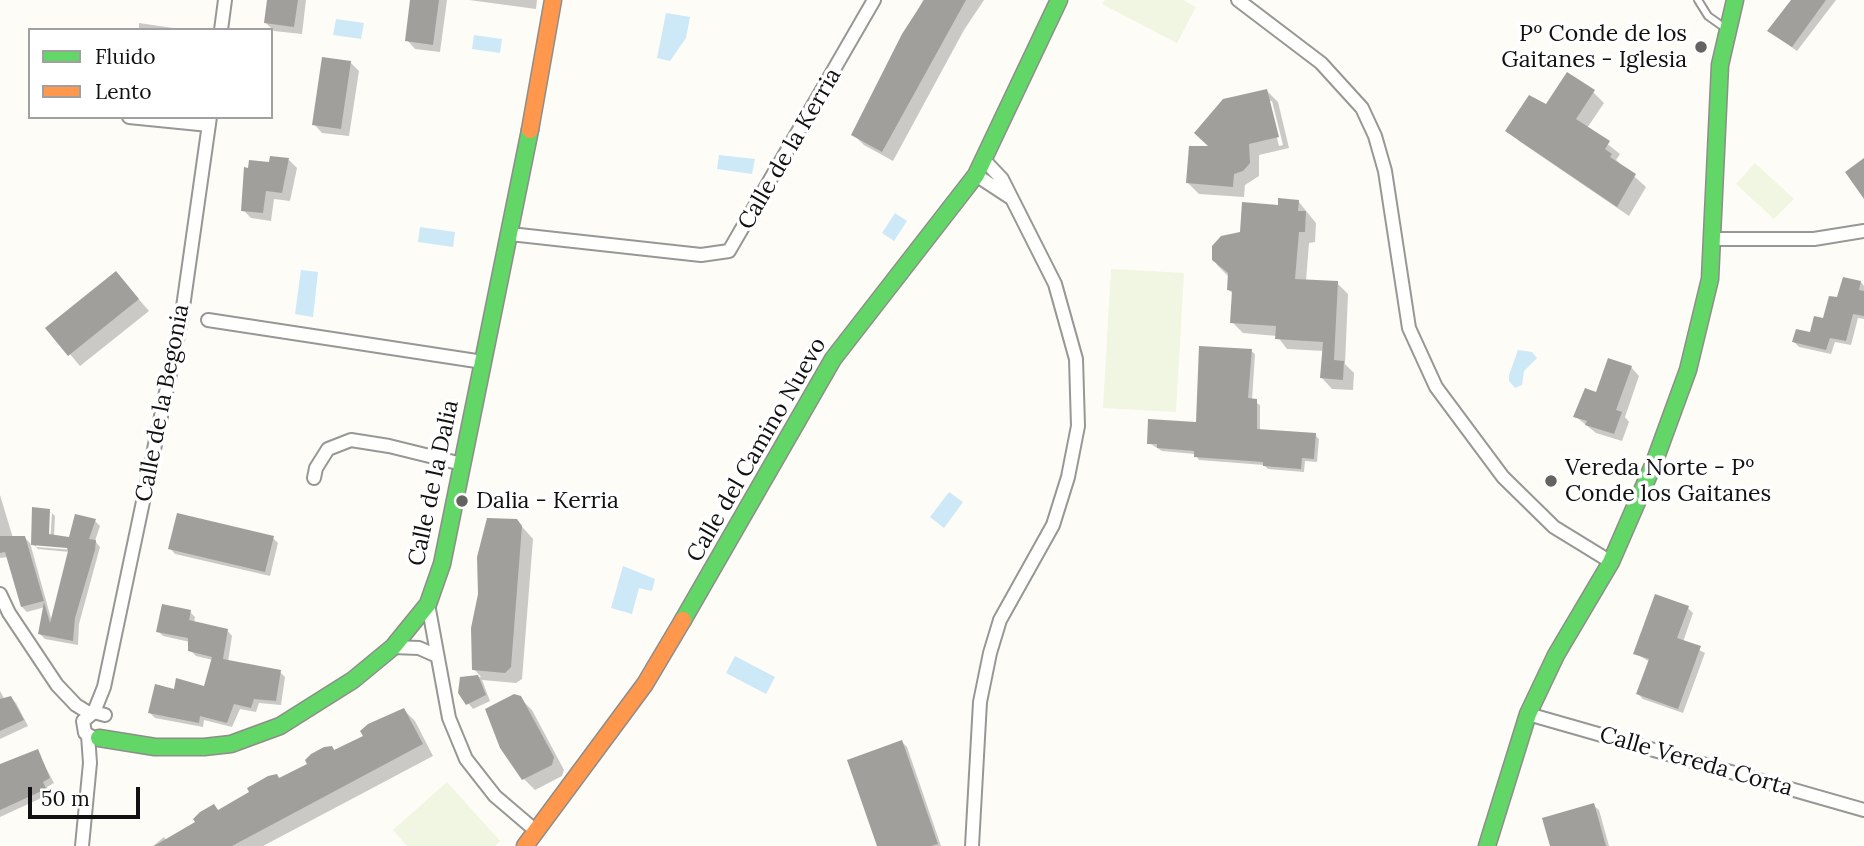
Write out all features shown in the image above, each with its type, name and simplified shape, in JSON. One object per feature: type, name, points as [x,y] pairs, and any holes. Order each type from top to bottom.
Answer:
[{"type":"street","points":[[221,28],[225,0]]},
{"type":"street","name":"Calle de la Dalia","points":[[96,737],[155,747],[231,744],[280,726],[312,709],[393,647],[428,604],[442,564],[510,234],[553,0]]},
{"type":"street","name":"Calle de la Kerria","points":[[510,234],[701,255],[729,251],[874,0]]},
{"type":"street","name":"Calle del Camino Nuevo","points":[[525,846],[645,684],[719,563],[833,359],[980,167],[1059,0]]},
{"type":"street","points":[[1238,0],[1297,43],[1347,90],[1362,108],[1375,136],[1385,171],[1409,328],[1436,387],[1503,477],[1554,527],[1611,562]]},
{"type":"street","points":[[1487,846],[1528,714],[1556,654],[1611,562],[1654,463],[1688,370],[1704,309],[1714,239],[1719,81],[1727,29],[1735,0]]},
{"type":"street","points":[[169,119],[209,121]]},
{"type":"street","name":"Calle de la Begonia","points":[[96,713],[104,687],[181,321],[209,121]]},
{"type":"street","points":[[972,846],[980,702],[990,653],[1000,620],[1053,525],[1068,477],[1078,426],[1076,359],[1055,284],[1002,179],[980,167]]},
{"type":"street","points":[[1714,239],[1814,239],[1864,230]]},
{"type":"street","points":[[208,320],[483,362]]},
{"type":"street","points":[[314,478],[328,449],[351,440],[389,446],[462,464]]},
{"type":"street","points":[[0,594],[9,613],[57,685],[76,705],[96,713],[109,725],[96,737],[90,763],[82,846]]},
{"type":"street","points":[[428,604],[449,718],[466,759],[495,796],[536,831]]},
{"type":"street","points":[[393,647],[419,648],[437,656]]},
{"type":"street","points":[[96,713],[82,724],[96,737]]},
{"type":"street","name":"Calle Vereda Corta","points":[[1528,714],[1864,810]]},
{"type":"lane","points":[[1698,0],[1716,24],[1727,29]]},
{"type":"green space","points":[[1105,0],[1183,0],[1196,7],[1177,43],[1102,4]]},
{"type":"green space","points":[[1755,163],[1794,199],[1774,219],[1736,184]]},
{"type":"green space","points":[[1111,269],[1184,273],[1176,412],[1103,408]]},
{"type":"green space","points":[[447,782],[500,841],[495,846],[407,846],[393,830]]},
{"type":"water","points":[[666,13],[690,17],[686,38],[670,61],[657,58]]},
{"type":"water","points":[[336,19],[364,23],[361,39],[333,35]]},
{"type":"water","points":[[474,35],[502,39],[500,53],[472,49]]},
{"type":"water","points":[[719,155],[755,159],[752,174],[717,169]]},
{"type":"water","points":[[895,213],[907,221],[894,241],[882,233]]},
{"type":"water","points":[[420,227],[455,232],[453,247],[418,242]]},
{"type":"water","points":[[301,270],[318,272],[313,317],[295,314]]},
{"type":"water","points":[[1518,350],[1532,352],[1537,358],[1524,371],[1522,385],[1515,388],[1509,381],[1509,375]]},
{"type":"water","points":[[949,492],[963,502],[944,528],[930,517]]},
{"type":"water","points":[[623,566],[655,579],[652,591],[639,588],[632,614],[611,608]]},
{"type":"water","points":[[735,656],[775,677],[766,694],[726,673]]},
{"type":"building","points":[[267,0],[298,0],[294,27],[264,23]]},
{"type":"building","points":[[410,0],[439,0],[433,45],[405,41]]},
{"type":"building","points":[[924,0],[966,0],[882,152],[851,135],[902,34]]},
{"type":"building","points":[[1791,0],[1826,0],[1792,47],[1767,31]]},
{"type":"building","points":[[322,57],[351,61],[341,129],[312,125]]},
{"type":"building","points":[[1567,72],[1595,90],[1576,119],[1610,141],[1605,149],[1612,154],[1610,157],[1636,174],[1617,207],[1505,131],[1529,95],[1546,104]]},
{"type":"building","points":[[1267,89],[1279,137],[1249,144],[1250,163],[1243,171],[1234,174],[1233,187],[1186,183],[1189,146],[1208,146],[1194,133],[1223,99]]},
{"type":"building","points":[[270,156],[289,158],[282,193],[266,191],[263,213],[241,211],[244,167],[248,168],[249,160],[269,162]]},
{"type":"building","points":[[1864,158],[1864,199],[1845,172]]},
{"type":"building","points":[[1278,198],[1299,200],[1298,211],[1306,211],[1305,232],[1299,232],[1295,279],[1338,281],[1334,360],[1344,361],[1343,380],[1320,378],[1323,342],[1275,339],[1276,326],[1230,323],[1232,291],[1227,290],[1228,273],[1212,260],[1212,246],[1221,236],[1240,232],[1242,202],[1278,205]]},
{"type":"building","points":[[116,271],[139,299],[68,356],[45,328]]},
{"type":"building","points":[[1843,277],[1861,281],[1859,290],[1864,291],[1864,316],[1853,314],[1846,341],[1830,338],[1826,350],[1792,342],[1796,329],[1810,332],[1814,316],[1823,318],[1829,296],[1837,297]]},
{"type":"building","points":[[1199,346],[1252,349],[1248,398],[1257,399],[1257,429],[1316,433],[1314,459],[1302,458],[1301,469],[1263,466],[1263,462],[1194,457],[1194,451],[1157,448],[1157,444],[1147,444],[1148,419],[1196,422]]},
{"type":"building","points":[[1608,358],[1632,366],[1616,410],[1622,412],[1614,434],[1585,425],[1587,421],[1573,417],[1585,388],[1596,392]]},
{"type":"building","points":[[32,507],[50,509],[49,534],[69,537],[75,514],[96,519],[89,539],[96,540],[95,550],[75,618],[73,641],[38,634],[44,602],[50,623],[68,551],[67,548],[31,545]]},
{"type":"building","points":[[177,513],[274,536],[265,572],[168,549]]},
{"type":"building","points":[[487,518],[517,519],[522,526],[511,667],[505,673],[472,670],[471,628],[478,594],[477,557]]},
{"type":"building","points":[[0,536],[25,536],[44,601],[21,607],[5,552],[0,553]]},
{"type":"building","points":[[1655,594],[1689,606],[1677,638],[1701,646],[1678,709],[1636,694],[1649,659],[1633,654]]},
{"type":"building","points":[[162,604],[191,610],[189,620],[228,629],[223,659],[281,670],[276,701],[254,699],[251,708],[234,704],[227,723],[200,716],[199,723],[148,713],[155,684],[174,689],[176,678],[204,686],[212,657],[188,651],[188,638],[156,632]]},
{"type":"building","points":[[478,675],[486,695],[466,705],[458,693],[460,677]]},
{"type":"building","points":[[514,694],[521,696],[554,757],[552,765],[522,780],[500,748],[485,709]]},
{"type":"building","points":[[11,696],[24,720],[0,731],[0,699]]},
{"type":"building","points":[[404,708],[423,744],[232,846],[154,846],[195,822],[193,819],[200,812],[214,804],[218,810],[249,792],[247,788],[268,776],[277,774],[279,778],[307,764],[305,760],[311,754],[324,747],[332,746],[334,750],[363,736],[360,731],[368,724]]},
{"type":"building","points":[[902,740],[938,844],[877,846],[847,760]]},
{"type":"building","points":[[38,749],[50,778],[43,782],[46,789],[0,810],[0,764]]},
{"type":"building","points":[[1594,803],[1606,846],[1550,846],[1542,818]]},
{"type":"traffic: fast","points":[[683,620],[833,359],[976,175],[1059,0]]},
{"type":"traffic: fast","points":[[1487,846],[1528,714],[1556,655],[1611,562],[1654,463],[1688,370],[1710,279],[1720,65],[1735,0]]},
{"type":"traffic: fast","points":[[99,738],[155,747],[204,747],[231,744],[280,726],[353,680],[393,647],[428,604],[442,564],[530,130]]},
{"type":"traffic: slow","points":[[530,130],[553,0]]},
{"type":"traffic: slow","points":[[525,846],[645,684],[683,620]]},
{"type":"place","name":"Pº Conde de los Gaitanes - Iglesia","points":[[1701,47]]},
{"type":"place","name":"Vereda Norte - Pº Conde los Gaitanes","points":[[1551,481]]},
{"type":"place","name":"Dalia - Kerria","points":[[462,501]]}]
